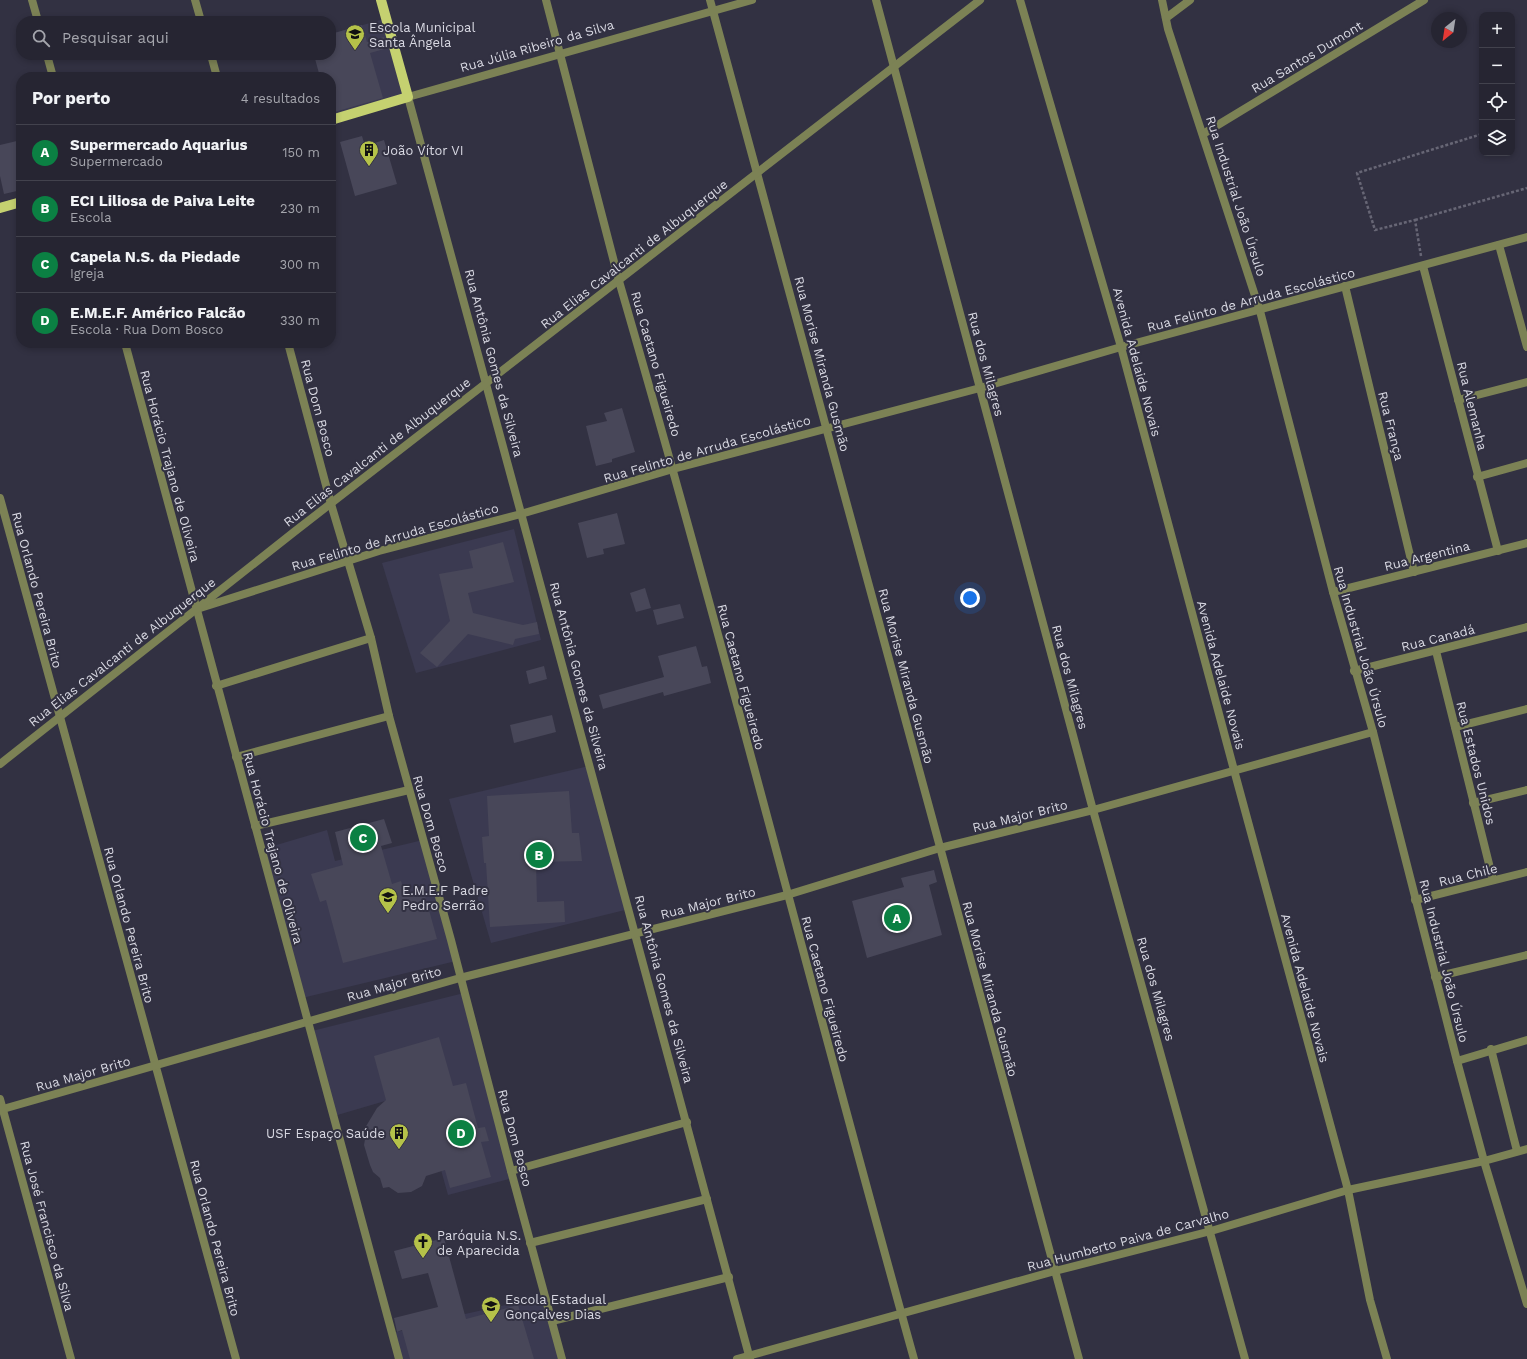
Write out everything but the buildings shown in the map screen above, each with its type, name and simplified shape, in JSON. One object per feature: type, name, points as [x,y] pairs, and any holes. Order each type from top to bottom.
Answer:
[{"type":"main road","name":"Rua Antônia Gomes da Silveira","points":[[381,0],[408,97]]},
{"type":"main road","name":"Rua Júlia Ribeiro da Silva","points":[[336,119],[408,97]]},
{"type":"main road","points":[[0,208],[16,203]]},
{"type":"street","points":[[32,0],[37,16]]},
{"type":"street","points":[[195,0],[200,16]]},
{"type":"street","name":"Rua Caetano Figueiredo","points":[[546,0],[619,281],[674,469],[787,895],[914,1359]]},
{"type":"street","name":"Rua Morise Miranda Gusmão","points":[[710,0],[1079,1359]]},
{"type":"street","name":"Rua Júlia Ribeiro da Silva","points":[[408,97],[752,0]]},
{"type":"street","name":"Rua dos Milagres","points":[[876,0],[1093,810],[1211,1231],[1245,1359]]},
{"type":"street","name":"Rua Elias Cavalcanti de Albuquerque","points":[[0,764],[196,609],[980,0]]},
{"type":"street","name":"Avenida Adelaide Novais","points":[[1020,0],[1121,347],[1348,1190],[1370,1300],[1387,1359]]},
{"type":"street","name":"Rua Industrial João Úrsulo","points":[[1162,0],[1166,18],[1260,311],[1354,671],[1372,732],[1457,1061],[1484,1161],[1527,1304]]},
{"type":"street","points":[[1166,18],[1190,0]]},
{"type":"street","name":"Rua Santos Dumont","points":[[1203,134],[1424,0]]},
{"type":"street","points":[[48,60],[52,72]]},
{"type":"street","points":[[212,60],[216,72]]},
{"type":"street","name":"Rua Antônia Gomes da Silveira","points":[[408,97],[750,1357]]},
{"type":"street","name":"Rua Felinto de Arruda Escolástico","points":[[196,609],[348,559],[521,514],[674,469],[980,388],[1121,347],[1260,311],[1345,286],[1527,237]]},
{"type":"street","points":[[1499,245],[1527,347]]},
{"type":"street","name":"Rua Alemanha","points":[[1423,266],[1477,477],[1498,551]]},
{"type":"street","name":"Rua França","points":[[1345,286],[1414,572]]},
{"type":"street","name":"Rua Horácio Trajano de Oliveira","points":[[126,348],[216,686],[399,1359]]},
{"type":"street","name":"Rua Dom Bosco","points":[[289,348],[331,504],[371,638],[389,716],[451,940],[510,1171],[562,1359]]},
{"type":"street","points":[[1458,400],[1527,382]]},
{"type":"street","points":[[1477,477],[1527,463]]},
{"type":"street","name":"Rua Orlando Pereira Brito","points":[[0,498],[236,1359]]},
{"type":"street","name":"Rua Argentina","points":[[1333,592],[1527,543]]},
{"type":"street","name":"Rua Canadá","points":[[1354,671],[1527,627]]},
{"type":"street","points":[[216,686],[371,638]]},
{"type":"street","name":"Rua Estados Unidos","points":[[1436,651],[1493,880]]},
{"type":"street","points":[[1455,727],[1527,709]]},
{"type":"street","points":[[236,757],[389,716]]},
{"type":"street","name":"Rua Major Brito","points":[[3,1108],[155,1066],[307,1020],[460,978],[787,895],[940,848],[1093,810],[1372,732]]},
{"type":"street","points":[[255,826],[409,790]]},
{"type":"street","points":[[1473,803],[1527,790]]},
{"type":"street","name":"Rua Chile","points":[[1415,900],[1527,872]]},
{"type":"street","points":[[1435,977],[1527,955]]},
{"type":"street","points":[[1457,1061],[1491,1049],[1527,1040]]},
{"type":"street","points":[[1491,1049],[1517,1151]]},
{"type":"street","name":"Rua José Francisco da Silva","points":[[0,1099],[72,1359]]},
{"type":"street","points":[[510,1171],[687,1122]]},
{"type":"street","name":"Rua Humberto Paiva de Carvalho","points":[[737,1359],[750,1357],[902,1315],[1055,1271],[1211,1231],[1348,1190],[1484,1161],[1527,1149]]},
{"type":"street","points":[[530,1243],[707,1199]]},
{"type":"street","points":[[552,1321],[729,1277]]},
{"type":"path","points":[[1479,135],[1357,172],[1375,230],[1527,188]]},
{"type":"path","points":[[1415,220],[1423,266]]},
{"type":"shaded area","points":[[384,19],[407,99],[336,118],[336,72],[331,72],[331,60],[336,60],[336,33]]},
{"type":"shaded area","points":[[514,529],[541,640],[416,673],[382,563]]},
{"type":"shaded area","points":[[589,766],[625,910],[491,943],[449,799]]},
{"type":"shaded area","points":[[327,830],[335,861],[423,840],[456,961],[302,998],[263,849]]},
{"type":"shaded area","points":[[464,993],[513,1178],[448,1195],[419,1091],[334,1116],[312,1031]]},
{"type":"shaded area","name":"Escola Estadual Gonçalves Dias","points":[[545,1296],[562,1359],[402,1359],[393,1333],[465,1314]]},
{"type":"place","name":"Escola Municipal Santa Ângela","points":[[355,51]]},
{"type":"place","name":"João Vítor VI","points":[[369,167]]},
{"type":"place","name":"Capela N.S. da Piedade","points":[[363,838]]},
{"type":"place","name":"ECI Liliosa de Paiva Leite","points":[[539,855]]},
{"type":"place","name":"E.M.E.F Padre Pedro Serrão","points":[[388,914]]},
{"type":"place","name":"Supermercado Aquarius","points":[[897,918]]},
{"type":"place","name":"E.M.E.F. Américo Falcão","points":[[461,1133]]},
{"type":"place","name":"USF Espaço Saúde","points":[[399,1150]]},
{"type":"place","name":"Paróquia N.S. de Aparecida","points":[[423,1259]]},
{"type":"place","name":"Escola Estadual Gonçalves Dias","points":[[491,1323]]}]
